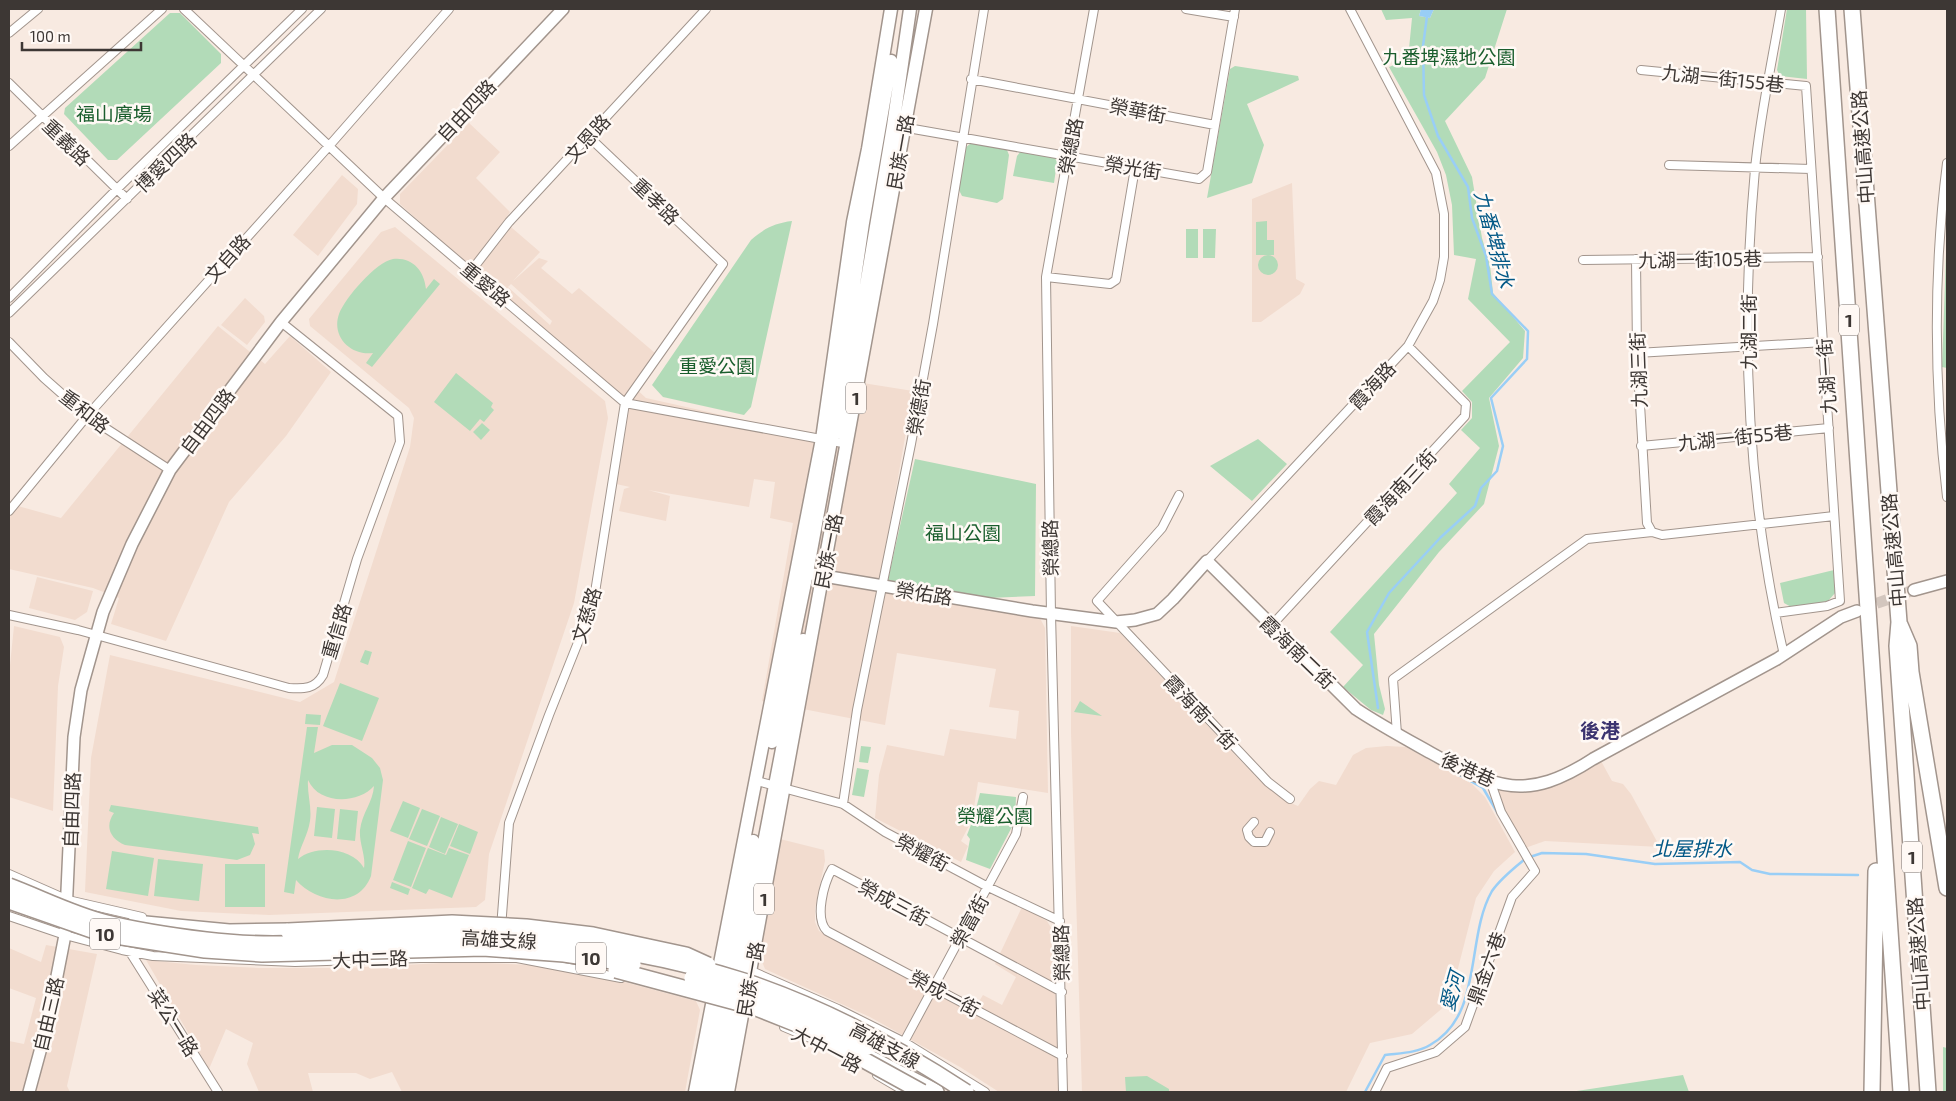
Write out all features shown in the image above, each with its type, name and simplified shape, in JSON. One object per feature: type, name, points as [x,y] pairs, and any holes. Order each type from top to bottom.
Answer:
[{"type":"highway","name":"中山高速公路","points":[[1827,9],[1901,1092]]},
{"type":"highway","name":"中山高速公路","points":[[1852,9],[1899,622],[1897,646],[1928,1092]]},
{"type":"highway","points":[[1899,622],[1909,646],[1911,672],[1947,888]]},
{"type":"highway","points":[[1872,1092],[1878,775]]},
{"type":"highway","name":"高雄支線","points":[[9,886],[106,923],[208,940],[263,942],[402,937],[485,937],[562,942],[649,958],[738,969],[938,1074],[966,1092]]},
{"type":"highway","name":"高雄支線","points":[[9,901],[103,934],[205,950],[262,954],[483,948],[564,954],[627,963],[704,981],[779,1005],[836,1031],[950,1092]]},
{"type":"highway","points":[[9,906],[91,937],[146,948],[205,950]]},
{"type":"highway","points":[[121,922],[229,932],[452,923],[584,934],[686,955],[738,969]]},
{"type":"highway","points":[[564,954],[593,964],[754,1007],[804,1027],[932,1091]]},
{"type":"highway","points":[[772,1018],[822,1037],[932,1091]]},
{"type":"main road","name":"民族一路","points":[[835,442],[853,222],[868,149],[891,9]]},
{"type":"main road","name":"民族一路","points":[[835,442],[863,223],[876,158],[899,9]]},
{"type":"main road","name":"民族一路","points":[[899,127],[910,9]]},
{"type":"main road","name":"民族一路","points":[[695,1092],[728,1006],[738,969],[770,784],[835,442],[899,127],[926,9]]},
{"type":"main road","name":"民族一路","points":[[706,1092],[738,969],[770,784],[811,574]]},
{"type":"main road","name":"民族一路","points":[[716,1092],[728,1006]]},
{"type":"main road","name":"民族一路","points":[[728,1006],[728,1092]]},
{"type":"street","points":[[9,33],[38,9]]},
{"type":"street","points":[[9,146],[162,9]]},
{"type":"street","name":"重愛路","points":[[184,9],[384,198],[625,403],[835,442]]},
{"type":"street","name":"博愛四路","points":[[9,298],[116,190],[302,9]]},
{"type":"street","name":"博愛四路","points":[[9,314],[321,9]]},
{"type":"street","name":"文自路","points":[[9,510],[86,416],[329,146],[449,9]]},
{"type":"street","name":"自由四路","points":[[64,935],[68,900],[74,737],[81,690],[96,635],[121,567],[170,470],[281,322],[384,198],[563,9]]},
{"type":"street","name":"文恩路","points":[[471,271],[509,222],[706,9]]},
{"type":"street","name":"榮德街","points":[[844,804],[857,710],[911,444],[984,9]]},
{"type":"street","name":"榮總路","points":[[1064,1092],[1051,614],[1046,277],[1094,9]]},
{"type":"street","points":[[1186,9],[1235,13]]},
{"type":"street","name":"霞海路","points":[[1051,614],[1116,622],[1157,614],[1408,346],[1433,302],[1441,272],[1445,234],[1440,187],[1428,156],[1350,9]]},
{"type":"street","name":"九湖二街","points":[[1781,9],[1755,168],[1746,346],[1751,435],[1759,522],[1784,655]]},
{"type":"street","name":"榮光街","points":[[899,127],[1199,179],[1208,172],[1235,13]]},
{"type":"street","name":"九湖一街155巷","points":[[1640,70],[1806,86]]},
{"type":"street","name":"榮華街","points":[[971,79],[1215,125]]},
{"type":"street","name":"重義路","points":[[9,83],[127,199]]},
{"type":"street","name":"九湖一街","points":[[1775,613],[1827,606],[1840,600],[1806,86]]},
{"type":"street","name":"重孝路","points":[[589,137],[723,264]]},
{"type":"street","points":[[1947,163],[1938,266],[1938,376],[1942,451],[1947,497]]},
{"type":"street","points":[[1669,164],[1811,169]]},
{"type":"street","points":[[1046,277],[1110,284],[1116,280],[1136,168]]},
{"type":"street","name":"九湖一街105巷","points":[[1583,260],[1818,258]]},
{"type":"street","name":"九湖三街","points":[[1636,259],[1637,353],[1643,481],[1647,523],[1652,532]]},
{"type":"street","name":"文慈路","points":[[499,958],[509,823],[549,715],[593,605],[625,403],[723,264]]},
{"type":"street","name":"重信路","points":[[9,615],[96,635],[289,688],[311,687],[320,679],[360,552],[400,442],[398,416],[281,322]]},
{"type":"street","name":"重和路","points":[[9,342],[44,378],[86,416],[170,470]]},
{"type":"street","points":[[1637,353],[1824,342]]},
{"type":"street","name":"霞海南三街","points":[[1272,626],[1465,416],[1466,404],[1408,346]]},
{"type":"street","points":[[1938,376],[1947,377]]},
{"type":"street","name":"九湖一街55巷","points":[[1641,446],[1829,428]]},
{"type":"street","name":"霞海南一街","points":[[1179,496],[1162,528],[1096,601],[1268,782],[1290,799]]},
{"type":"street","points":[[1397,734],[1393,679],[1587,539],[1652,532],[1662,535],[1759,522],[1834,516]]},
{"type":"street","name":"霞海南二街","points":[[1207,561],[1356,709],[1397,734]]},
{"type":"street","name":"榮佑路","points":[[811,574],[1051,614]]},
{"type":"street","points":[[1914,590],[1947,581]]},
{"type":"street","name":"後港巷","points":[[1397,734],[1460,769],[1491,782],[1513,786],[1554,782],[1784,655],[1841,617],[1857,611]]},
{"type":"street","name":"鼎金六巷","points":[[1375,1092],[1388,1068],[1436,1052],[1465,1027],[1512,897],[1535,871],[1501,812],[1491,782]]},
{"type":"street","name":"榮耀街","points":[[770,784],[844,804],[885,832],[988,887],[1060,922]]},
{"type":"street","name":"榮富街","points":[[904,1042],[1016,834],[1023,797]]},
{"type":"street","points":[[1254,822],[1247,830],[1248,837],[1254,842],[1265,842],[1270,832]]},
{"type":"street","name":"榮成三街","points":[[827,930],[823,927],[822,912],[826,886],[832,869],[1062,992]]},
{"type":"street","name":"大中二路","points":[[9,874],[68,900],[95,916],[173,931],[224,934],[547,929]]},
{"type":"street","name":"大中二路","points":[[68,900],[132,916],[205,926],[284,928],[423,918],[502,921],[646,944],[738,969]]},
{"type":"street","name":"大中二路","points":[[9,916],[64,935],[130,952],[219,960],[294,962],[517,958],[642,982],[728,1006]]},
{"type":"street","name":"榮成一街","points":[[827,930],[1063,1056]]},
{"type":"street","name":"自由三路","points":[[29,1092],[48,1022],[64,935]]},
{"type":"street","name":"菜公一路","points":[[130,952],[218,1092]]},
{"type":"street","name":"大中一路","points":[[738,969],[838,1009],[904,1042],[985,1092]]},
{"type":"street","points":[[772,1018],[764,1006],[770,992],[781,989],[793,990]]},
{"type":"street","name":"大中一路","points":[[728,1006],[772,1018],[785,1016],[827,1032],[932,1091]]},
{"type":"street","name":"大中一路","points":[[772,1018],[778,1024],[826,1046],[906,1092]]},
{"type":"shaded area","points":[[469,123],[500,152],[476,178],[510,212],[504,221],[540,252],[513,281],[539,258],[548,261],[541,268],[572,294],[579,288],[655,353],[633,386],[646,398],[762,424],[836,437],[844,380],[913,391],[880,582],[1039,616],[1045,628],[1048,793],[978,782],[972,820],[961,841],[968,846],[961,862],[875,818],[879,775],[887,745],[944,756],[950,729],[1016,739],[1019,711],[989,707],[996,669],[897,653],[885,725],[762,701],[793,523],[770,518],[775,482],[754,479],[749,507],[648,490],[670,496],[666,521],[619,511],[624,489],[630,487],[616,484],[629,410],[400,204],[400,194]],"holes":[[[511,284],[552,321],[550,325],[508,287]]]},
{"type":"shaded area","points":[[342,175],[358,189],[357,204],[318,256],[293,235]]},
{"type":"shaded area","points":[[1292,183],[1296,279],[1305,284],[1300,294],[1261,322],[1252,322],[1252,199]]},
{"type":"shaded area","points":[[395,227],[605,401],[608,418],[574,603],[489,854],[485,900],[476,907],[269,915],[181,911],[85,892],[91,758],[110,655],[300,702],[334,682],[410,447],[414,418],[409,408],[310,326],[309,319],[381,232]]},
{"type":"shaded area","points":[[245,298],[264,316],[265,322],[247,345],[221,325]]},
{"type":"shaded area","points":[[218,326],[265,364],[290,336],[331,372],[286,436],[229,502],[166,641],[111,624],[119,598],[93,588],[9,569],[9,518],[18,506],[61,518]]},
{"type":"shaded area","points":[[37,577],[93,591],[87,612],[75,620],[29,608]]},
{"type":"shaded area","points":[[14,626],[60,637],[64,647],[58,686],[53,811],[9,797],[9,675]]},
{"type":"shaded area","points":[[1071,626],[1120,633],[1258,779],[1286,801],[1298,806],[1310,789],[1319,781],[1336,785],[1353,755],[1366,748],[1387,746],[1406,747],[1472,784],[1485,797],[1515,852],[1494,871],[1476,898],[1454,984],[1445,1006],[1412,1034],[1370,1043],[1346,1092],[1082,1092],[1071,732]]},
{"type":"shaded area","points":[[1601,761],[1612,781],[1623,784],[1631,794],[1660,847],[1545,841],[1525,848],[1504,810],[1497,788],[1522,791],[1554,786]]},
{"type":"shaded area","points":[[780,839],[824,850],[825,861],[815,908],[815,922],[819,931],[973,1011],[983,995],[1002,1005],[1016,977],[995,964],[1022,907],[1047,921],[1053,931],[1059,1092],[999,1092],[960,1067],[870,1017],[765,969],[759,954]]},
{"type":"shaded area","points":[[46,945],[97,954],[67,1086],[70,1092],[9,1092],[9,1041],[24,1044],[36,998],[9,988],[9,948],[41,962]]},
{"type":"shaded area","points":[[146,960],[259,968],[347,968],[461,962],[533,965],[598,975],[696,1001],[700,1010],[685,1092],[402,1092],[392,1072],[370,1079],[356,1073],[308,1073],[313,1092],[259,1092],[247,1064],[253,1043],[226,1029],[209,1069]]},
{"type":"green space","name":"九番埤濕地公園","points":[[1381,9],[1421,9],[1419,16],[1430,18],[1434,9],[1507,9],[1485,78],[1445,121],[1472,177],[1482,238],[1490,265],[1493,293],[1525,331],[1523,358],[1489,398],[1499,446],[1484,504],[1439,552],[1374,634],[1379,685],[1385,709],[1383,715],[1371,710],[1343,687],[1363,665],[1330,632],[1457,493],[1449,484],[1480,448],[1461,430],[1472,418],[1472,402],[1462,391],[1510,342],[1468,299],[1476,259],[1454,255],[1452,205],[1446,175],[1437,152],[1389,67],[1408,59],[1412,18],[1386,20]]},
{"type":"green space","points":[[1787,9],[1806,9],[1807,79],[1780,76],[1777,70]]},
{"type":"green space","name":"福山廣場","points":[[170,13],[180,13],[221,54],[221,63],[117,160],[108,160],[64,114],[65,108]]},
{"type":"green space","points":[[1235,66],[1298,76],[1299,80],[1247,104],[1264,145],[1252,183],[1207,198],[1230,69]]},
{"type":"green space","points":[[971,143],[1007,150],[1009,155],[1003,199],[997,203],[962,196],[959,190],[965,148]]},
{"type":"green space","points":[[1021,151],[1055,158],[1057,162],[1054,183],[1013,176],[1017,156]]},
{"type":"green space","name":"重愛公園","points":[[792,221],[751,407],[744,415],[663,397],[652,385],[751,240],[770,227]]},
{"type":"green space","points":[[1267,221],[1267,240],[1274,240],[1274,255],[1256,255],[1256,222]]},
{"type":"green space","points":[[1947,226],[1947,368],[1942,367]]},
{"type":"green space","points":[[1186,229],[1198,229],[1198,258],[1186,258]]},
{"type":"green space","points":[[1203,229],[1216,229],[1215,258],[1203,258]]},
{"type":"green space","points":[[1268,255],[1275,258],[1278,265],[1275,272],[1268,275],[1261,272],[1258,265],[1261,258]]},
{"type":"green space","points":[[393,259],[406,260],[416,266],[423,276],[426,289],[434,279],[440,284],[372,367],[366,363],[373,353],[365,353],[350,348],[340,337],[337,322],[342,307],[354,290],[378,267]]},
{"type":"green space","points":[[456,373],[493,403],[491,407],[494,410],[484,422],[480,419],[470,431],[434,402]]},
{"type":"green space","points":[[482,423],[490,430],[481,440],[473,432]]},
{"type":"green space","points":[[1258,439],[1287,464],[1252,501],[1210,466]]},
{"type":"green space","name":"福山公園","points":[[915,459],[1036,484],[1035,596],[988,598],[887,584]]},
{"type":"green space","points":[[1834,570],[1836,592],[1828,601],[1793,608],[1784,603],[1780,583]]},
{"type":"green space","points":[[365,650],[372,652],[368,665],[360,662]]},
{"type":"green space","points":[[340,683],[379,698],[362,741],[323,726]]},
{"type":"green space","points":[[1080,701],[1102,716],[1074,712]]},
{"type":"green space","points":[[306,714],[321,715],[320,725],[305,724]]},
{"type":"green space","points":[[307,727],[318,727],[314,753],[332,745],[352,745],[372,758],[380,768],[383,780],[371,876],[365,887],[357,894],[347,898],[325,898],[304,888],[296,880],[294,894],[284,892]],"holes":[[[308,780],[313,788],[329,798],[349,799],[367,792],[374,786],[360,830],[364,868],[351,856],[333,850],[314,852],[298,859],[310,821]]]},
{"type":"green space","points":[[861,746],[871,747],[868,763],[859,762]]},
{"type":"green space","points":[[857,768],[869,770],[864,797],[852,795]]},
{"type":"green space","name":"榮耀公園","points":[[980,793],[1016,797],[1015,821],[990,869],[966,860],[970,839],[967,835]]},
{"type":"green space","points":[[403,801],[420,808],[408,838],[390,831]]},
{"type":"green space","points":[[111,805],[258,827],[259,834],[252,833],[255,844],[250,855],[237,860],[125,845],[110,832],[111,818],[114,813],[109,811]]},
{"type":"green space","points":[[317,807],[335,809],[332,838],[314,836]]},
{"type":"green space","points":[[340,809],[358,811],[355,841],[337,839]]},
{"type":"green space","points":[[422,809],[440,816],[427,846],[409,839]]},
{"type":"green space","points":[[441,817],[458,824],[445,854],[429,847]]},
{"type":"green space","points":[[459,824],[478,832],[470,854],[450,846]]},
{"type":"green space","points":[[408,841],[426,848],[411,887],[393,880]]},
{"type":"green space","points":[[428,848],[446,855],[449,848],[469,855],[452,898],[429,889],[426,894],[412,888]]},
{"type":"green space","points":[[112,851],[154,858],[148,896],[106,889]]},
{"type":"green space","points":[[158,859],[203,864],[199,901],[154,896]]},
{"type":"green space","points":[[225,864],[265,864],[265,907],[225,907]]},
{"type":"green space","points":[[392,882],[410,889],[408,895],[390,888]]},
{"type":"green space","points":[[1943,1047],[1947,1048],[1947,1092],[1943,1092]]},
{"type":"green space","points":[[1683,1075],[1689,1092],[1570,1092]]},
{"type":"green space","points":[[1147,1076],[1169,1089],[1169,1092],[1126,1092],[1125,1077]]},
{"type":"water","points":[[1421,9],[1434,9],[1430,18],[1419,16]]},
{"type":"waterway","name":"九番埤排水","points":[[1378,708],[1367,632],[1389,593],[1440,538],[1475,506],[1481,488],[1497,471],[1503,446],[1491,398],[1527,359],[1528,331],[1492,294],[1486,256],[1472,218],[1468,187],[1438,136],[1424,95],[1423,46],[1428,9]]},
{"type":"waterway","name":"九番埤排水","points":[[1454,772],[1483,788],[1500,817]]},
{"type":"waterway","name":"北屋排水","points":[[1530,857],[1542,853],[1586,854],[1655,864],[1740,862],[1752,870],[1770,874],[1858,875]]},
{"type":"waterway","name":"愛河","points":[[1365,1092],[1385,1055],[1425,1048],[1447,1032],[1459,1015],[1466,995],[1484,910],[1492,891],[1507,874],[1525,859]]},
{"type":"tunnel","points":[[1861,609],[1914,590]]},
{"type":"district","name":"後港","points":[[1600,730]]}]
